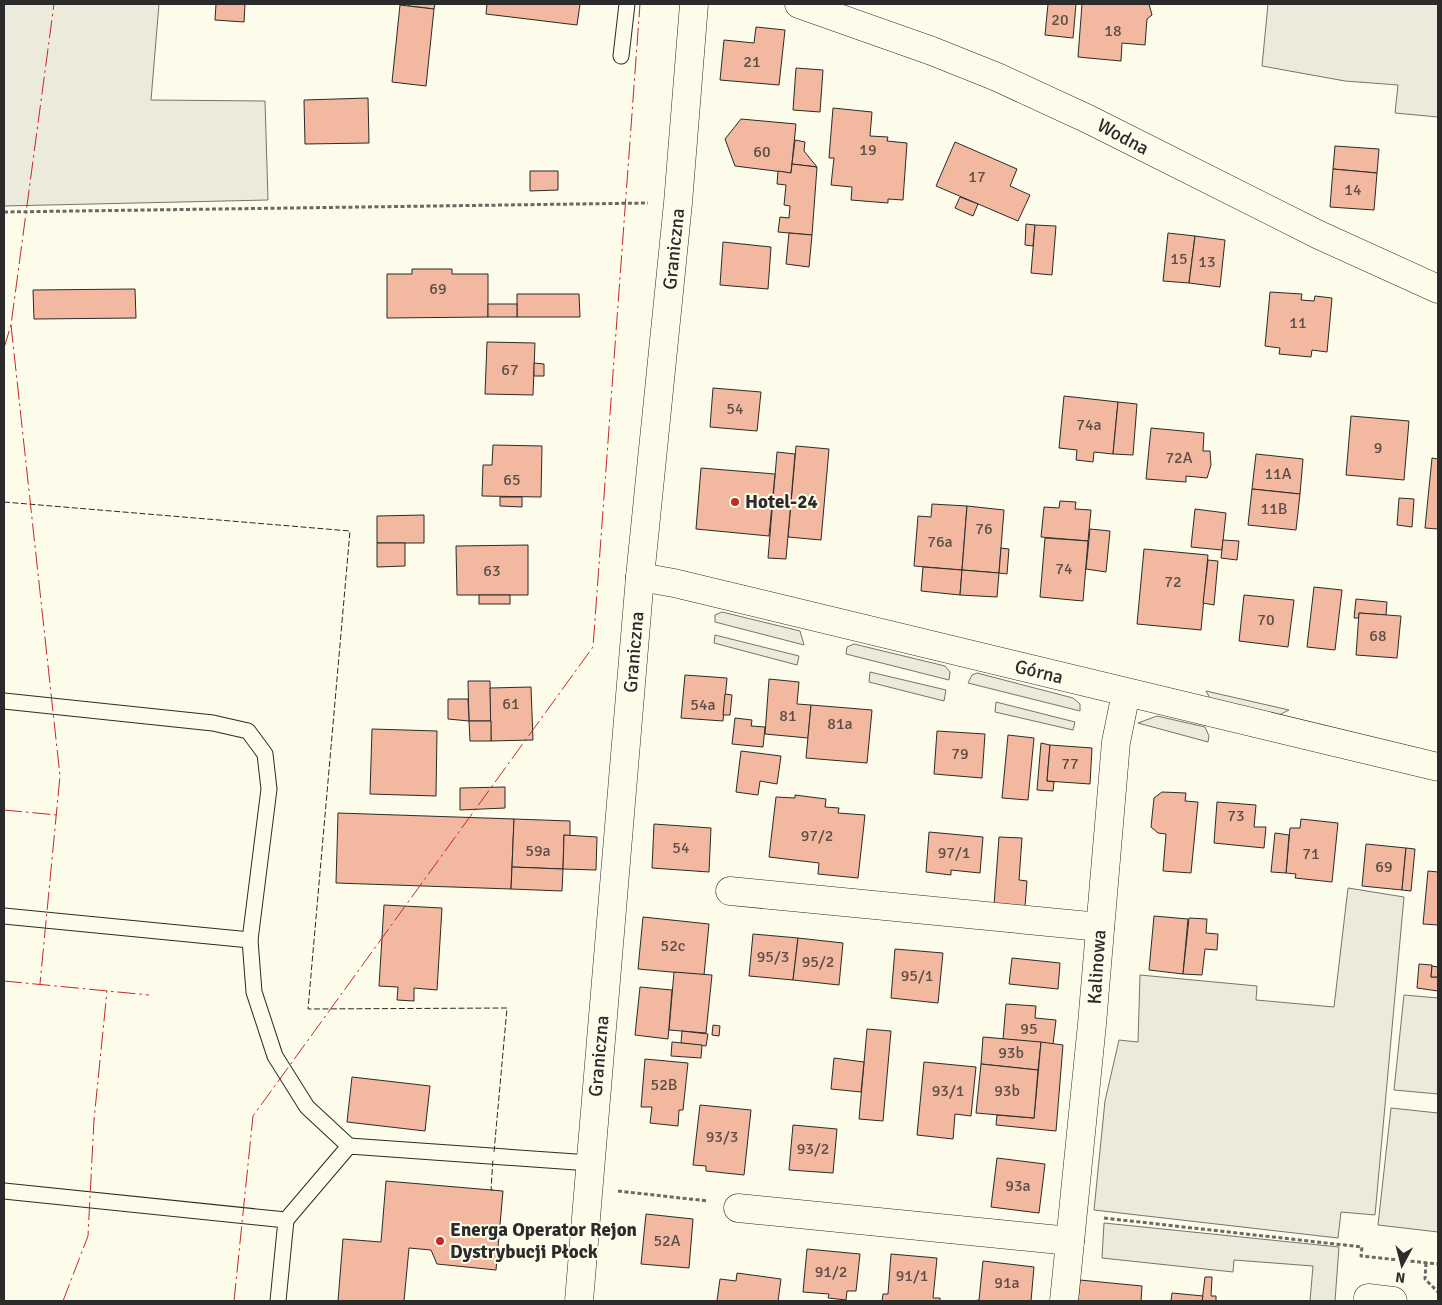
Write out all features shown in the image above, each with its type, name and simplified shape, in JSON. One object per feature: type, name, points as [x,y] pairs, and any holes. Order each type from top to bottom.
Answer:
[{"type":"street","name":"Graniczna","points":[[579,1301],[640,577],[678,203],[694,4]]},
{"type":"street","name":"Wodna","points":[[799,4],[932,51],[997,77],[1088,119],[1319,235],[1438,289]]},
{"type":"street","name":"Górna","points":[[640,577],[674,583],[1438,768]]},
{"type":"street","name":"Kalinowa","points":[[1064,1301],[1116,742],[1126,693]]},
{"type":"street","points":[[730,891],[1100,927]]},
{"type":"street","points":[[738,1208],[1072,1228]]},
{"type":"lane","points":[[621,56],[627,4]]},
{"type":"lane","points":[[4,701],[213,723],[248,731],[265,754],[269,789],[250,940],[254,992],[274,1056],[307,1107],[348,1146],[589,1176]]},
{"type":"lane","points":[[4,916],[250,940]]},
{"type":"lane","points":[[278,1301],[286,1220],[348,1146]]},
{"type":"lane","points":[[4,1192],[286,1220]]},
{"type":"path","points":[[4,212],[678,203]]},
{"type":"path","points":[[589,1176],[738,1208]]},
{"type":"path","points":[[1072,1228],[1362,1247],[1361,1256],[1438,1264]]},
{"type":"path","points":[[1426,1263],[1425,1279],[1438,1292]]},
{"type":"shaded area","points":[[4,4],[159,4],[151,100],[265,101],[268,200],[4,206]]},
{"type":"shaded area","points":[[1268,4],[1438,4],[1438,117],[1395,113],[1398,85],[1345,81],[1262,66]]},
{"type":"shaded area","points":[[722,612],[800,631],[804,645],[715,622],[715,615]]},
{"type":"shaded area","points":[[715,635],[799,656],[797,665],[714,643]]},
{"type":"shaded area","points":[[854,644],[945,666],[950,672],[949,680],[846,654],[847,647]]},
{"type":"shaded area","points":[[870,672],[946,690],[944,701],[869,682]]},
{"type":"shaded area","points":[[977,673],[1073,698],[1080,704],[1080,711],[968,683],[972,675]]},
{"type":"shaded area","points":[[1206,691],[1289,710],[1279,715],[1211,700]]},
{"type":"shaded area","points":[[996,702],[1075,722],[1073,730],[995,712]]},
{"type":"shaded area","points":[[1157,716],[1205,727],[1209,736],[1208,742],[1138,723]]},
{"type":"shaded area","points":[[1348,888],[1404,897],[1375,1215],[1341,1212],[1338,1238],[1094,1210],[1105,1101],[1119,1040],[1138,1042],[1140,975],[1257,986],[1256,1000],[1334,1007]]},
{"type":"shaded area","points":[[1404,995],[1438,998],[1438,1094],[1394,1090]]},
{"type":"shaded area","points":[[1391,1108],[1438,1113],[1438,1232],[1378,1225]]},
{"type":"shaded area","points":[[1104,1223],[1339,1247],[1335,1301],[1310,1301],[1313,1266],[1234,1260],[1233,1272],[1102,1258]]},
{"type":"building","points":[[216,4],[245,4],[244,22],[215,20]]},
{"type":"building","points":[[409,4],[435,4],[434,9],[408,6]]},
{"type":"building","points":[[487,4],[580,4],[577,25],[486,14]]},
{"type":"building","points":[[1048,4],[1076,4],[1073,38],[1045,35]]},
{"type":"building","points":[[1082,4],[1149,4],[1152,15],[1147,19],[1145,45],[1122,43],[1121,61],[1078,57]]},
{"type":"building","points":[[400,5],[434,9],[426,86],[392,82]]},
{"type":"building","points":[[756,27],[785,30],[779,85],[720,80],[724,40],[754,43]]},
{"type":"building","points":[[796,68],[823,70],[820,112],[793,110]]},
{"type":"building","points":[[368,98],[369,143],[305,144],[304,100]]},
{"type":"building","points":[[833,108],[872,112],[870,136],[888,137],[887,141],[907,143],[903,200],[888,199],[888,203],[851,200],[852,187],[831,185],[834,158],[829,158]]},
{"type":"building","points":[[741,119],[796,124],[791,173],[735,166],[725,139]]},
{"type":"building","points":[[795,140],[805,142],[804,151],[817,167],[792,164]]},
{"type":"building","points":[[955,142],[1017,169],[1010,186],[1030,195],[1018,221],[936,186]]},
{"type":"building","points":[[1335,146],[1379,149],[1377,173],[1333,169]]},
{"type":"building","points":[[792,164],[817,167],[812,235],[778,232],[780,217],[789,218],[790,206],[784,205],[786,185],[777,184],[778,171],[791,173]]},
{"type":"building","points":[[1333,169],[1377,173],[1374,210],[1330,207]]},
{"type":"building","points":[[530,171],[558,171],[558,190],[530,191]]},
{"type":"building","points":[[960,197],[978,204],[973,216],[955,208]]},
{"type":"building","points":[[1026,224],[1035,225],[1033,246],[1025,245]]},
{"type":"building","points":[[1035,225],[1056,226],[1052,275],[1031,273]]},
{"type":"building","points":[[789,233],[812,235],[809,267],[786,264]]},
{"type":"building","points":[[1168,233],[1195,236],[1189,283],[1163,281]]},
{"type":"building","points":[[1195,236],[1225,240],[1220,287],[1189,283]]},
{"type":"building","points":[[723,242],[771,247],[768,289],[720,285]]},
{"type":"building","points":[[412,269],[452,269],[452,274],[488,274],[488,317],[387,318],[387,274],[412,274]]},
{"type":"building","points":[[135,289],[136,318],[34,319],[33,290]]},
{"type":"building","points":[[1270,292],[1302,294],[1301,300],[1314,301],[1315,296],[1332,298],[1327,352],[1312,350],[1311,357],[1279,354],[1280,348],[1265,346]]},
{"type":"building","points":[[517,294],[579,294],[580,317],[517,317]]},
{"type":"building","points":[[488,304],[517,304],[517,317],[488,317]]},
{"type":"building","points":[[487,342],[535,343],[533,395],[485,394]]},
{"type":"building","points":[[534,363],[544,364],[544,376],[534,376]]},
{"type":"building","points":[[713,388],[761,392],[757,431],[710,427]]},
{"type":"building","points":[[1064,396],[1118,402],[1113,454],[1094,452],[1093,462],[1076,460],[1077,450],[1059,448]]},
{"type":"building","points":[[1118,402],[1137,404],[1133,455],[1113,454]]},
{"type":"building","points":[[1351,416],[1409,421],[1404,480],[1346,475]]},
{"type":"building","points":[[1151,428],[1204,433],[1203,451],[1210,451],[1211,465],[1207,478],[1186,476],[1186,482],[1146,479]]},
{"type":"building","points":[[493,445],[542,446],[541,497],[482,496],[483,465],[492,465]]},
{"type":"building","points":[[796,446],[829,449],[821,540],[788,537]]},
{"type":"building","points":[[777,452],[795,454],[786,559],[768,558]]},
{"type":"building","points":[[1256,454],[1303,459],[1300,494],[1252,489]]},
{"type":"building","points":[[1432,458],[1438,459],[1438,529],[1425,528]]},
{"type":"building","name":"Hotel-24","points":[[701,468],[775,474],[769,536],[696,529]]},
{"type":"building","points":[[1252,489],[1300,494],[1296,530],[1248,525]]},
{"type":"building","points":[[500,497],[522,497],[522,507],[500,506]]},
{"type":"building","points":[[1399,498],[1414,499],[1412,527],[1397,525]]},
{"type":"building","points":[[1060,501],[1076,502],[1075,509],[1091,510],[1088,541],[1041,537],[1044,507],[1059,508]]},
{"type":"building","points":[[932,504],[967,506],[962,570],[914,566],[918,516],[931,517]]},
{"type":"building","points":[[967,506],[1004,510],[999,573],[962,570]]},
{"type":"building","points":[[1195,509],[1226,513],[1222,550],[1191,547]]},
{"type":"building","points":[[424,515],[424,543],[377,543],[377,516]]},
{"type":"building","points":[[1090,529],[1110,531],[1106,572],[1086,569]]},
{"type":"building","points":[[1045,538],[1088,541],[1083,601],[1040,597]]},
{"type":"building","points":[[1223,540],[1239,541],[1237,560],[1221,558]]},
{"type":"building","points":[[377,543],[405,543],[405,566],[377,567]]},
{"type":"building","points":[[528,545],[528,595],[457,595],[456,546]]},
{"type":"building","points":[[1001,548],[1009,549],[1007,574],[999,573]]},
{"type":"building","points":[[1144,549],[1208,555],[1201,630],[1137,624]]},
{"type":"building","points":[[1208,560],[1218,561],[1214,605],[1203,603]]},
{"type":"building","points":[[923,567],[962,570],[960,595],[921,591]]},
{"type":"building","points":[[962,570],[999,573],[997,597],[960,595]]},
{"type":"building","points":[[1314,587],[1342,590],[1335,650],[1307,647]]},
{"type":"building","points":[[479,595],[510,595],[510,604],[479,604]]},
{"type":"building","points":[[1244,595],[1294,600],[1288,647],[1239,641]]},
{"type":"building","points":[[1356,599],[1387,602],[1386,615],[1359,613],[1359,618],[1354,618]]},
{"type":"building","points":[[1359,613],[1401,616],[1397,658],[1356,655]]},
{"type":"building","points":[[685,675],[727,678],[723,721],[681,718]]},
{"type":"building","points":[[769,679],[799,682],[797,704],[811,705],[808,738],[765,734]]},
{"type":"building","points":[[468,681],[490,681],[491,721],[469,721]]},
{"type":"building","points":[[531,687],[533,740],[491,741],[490,688]]},
{"type":"building","points":[[725,694],[732,695],[730,715],[723,715]]},
{"type":"building","points":[[448,699],[468,699],[469,721],[448,719]]},
{"type":"building","points":[[811,705],[872,710],[867,763],[806,758]]},
{"type":"building","points":[[735,718],[752,720],[751,726],[765,727],[763,747],[732,744]]},
{"type":"building","points":[[469,721],[491,721],[491,741],[470,741]]},
{"type":"building","points":[[372,729],[437,731],[436,796],[370,794]]},
{"type":"building","points":[[937,731],[985,734],[982,778],[934,774]]},
{"type":"building","points":[[1008,735],[1034,738],[1028,800],[1002,798]]},
{"type":"building","points":[[1041,743],[1050,745],[1047,781],[1054,782],[1053,791],[1037,790]]},
{"type":"building","points":[[1050,745],[1092,748],[1090,784],[1047,781]]},
{"type":"building","points":[[741,751],[781,756],[777,784],[760,781],[758,795],[736,792]]},
{"type":"building","points":[[505,787],[505,808],[460,810],[460,788]]},
{"type":"building","points":[[1162,792],[1186,793],[1185,801],[1198,802],[1191,873],[1163,871],[1166,834],[1158,833],[1151,827],[1154,798]]},
{"type":"building","points":[[795,795],[826,799],[825,807],[839,808],[838,813],[865,815],[858,878],[818,874],[819,863],[769,857],[776,797],[795,798]]},
{"type":"building","points":[[1217,802],[1256,805],[1254,827],[1266,827],[1264,848],[1214,843]]},
{"type":"building","points":[[338,813],[514,819],[511,889],[336,883]]},
{"type":"building","points":[[514,819],[570,821],[570,836],[564,835],[563,869],[512,867]]},
{"type":"building","points":[[1301,819],[1338,823],[1332,882],[1295,878],[1296,874],[1286,873],[1290,828],[1300,828]]},
{"type":"building","points":[[654,824],[711,828],[709,872],[652,868]]},
{"type":"building","points":[[929,832],[983,837],[980,873],[951,870],[951,875],[926,872]]},
{"type":"building","points":[[1275,833],[1289,835],[1286,873],[1271,872]]},
{"type":"building","points":[[564,835],[597,837],[596,870],[563,869]]},
{"type":"building","points":[[999,837],[1022,838],[1019,880],[1027,881],[1025,907],[994,905]]},
{"type":"building","points":[[1366,844],[1406,848],[1402,890],[1362,886]]},
{"type":"building","points":[[1406,848],[1415,849],[1411,891],[1402,890]]},
{"type":"building","points":[[512,867],[563,869],[562,891],[511,889]]},
{"type":"building","points":[[1428,871],[1438,872],[1438,925],[1423,924]]},
{"type":"building","points":[[384,905],[442,908],[437,990],[414,988],[414,1001],[397,1000],[398,987],[379,986]]},
{"type":"building","points":[[1154,916],[1188,919],[1183,974],[1149,970]]},
{"type":"building","points":[[643,917],[709,924],[704,975],[638,969]]},
{"type":"building","points":[[1189,918],[1207,919],[1206,933],[1218,934],[1217,950],[1205,949],[1202,975],[1183,974]]},
{"type":"building","points":[[753,934],[798,938],[793,980],[749,976]]},
{"type":"building","points":[[798,938],[843,943],[839,985],[793,980]]},
{"type":"building","points":[[895,949],[943,953],[938,1003],[891,998]]},
{"type":"building","points":[[1012,958],[1060,963],[1058,989],[1009,984]]},
{"type":"building","points":[[1419,964],[1432,965],[1431,977],[1438,977],[1438,991],[1417,988]]},
{"type":"building","points":[[1432,966],[1438,967],[1438,977],[1431,977]]},
{"type":"building","points":[[674,972],[712,975],[706,1033],[669,1030]]},
{"type":"building","points":[[640,987],[672,990],[668,1039],[635,1035]]},
{"type":"building","points":[[1006,1004],[1036,1006],[1035,1018],[1056,1020],[1053,1044],[1003,1039]]},
{"type":"building","points":[[713,1025],[720,1026],[719,1036],[712,1035]]},
{"type":"building","points":[[867,1029],[891,1031],[883,1121],[859,1119]]},
{"type":"building","points":[[682,1031],[708,1034],[706,1046],[681,1043]]},
{"type":"building","points":[[983,1037],[1041,1042],[1038,1070],[981,1064]]},
{"type":"building","points":[[672,1042],[702,1045],[701,1058],[671,1056]]},
{"type":"building","points":[[1041,1042],[1063,1045],[1056,1131],[996,1125],[997,1115],[1034,1118]]},
{"type":"building","points":[[834,1058],[864,1062],[861,1092],[831,1089]]},
{"type":"building","points":[[645,1059],[688,1063],[683,1110],[679,1110],[678,1126],[650,1123],[652,1107],[641,1107]]},
{"type":"building","points":[[924,1062],[976,1067],[971,1116],[955,1114],[953,1139],[917,1135]]},
{"type":"building","points":[[981,1064],[1038,1070],[1034,1118],[976,1113]]},
{"type":"building","points":[[352,1077],[430,1086],[425,1131],[347,1122]]},
{"type":"building","points":[[700,1105],[751,1110],[744,1175],[706,1171],[706,1166],[693,1165]]},
{"type":"building","points":[[793,1125],[837,1129],[833,1173],[789,1170]]},
{"type":"building","points":[[997,1158],[1045,1164],[1039,1213],[991,1207]]},
{"type":"building","name":"Energa Operator Rejon Dystrybucji Płock","points":[[386,1181],[503,1191],[496,1270],[437,1264],[431,1250],[409,1248],[404,1301],[338,1301],[343,1239],[381,1242]]},
{"type":"building","points":[[646,1214],[693,1219],[689,1268],[641,1264]]},
{"type":"building","points":[[807,1249],[860,1254],[856,1291],[847,1291],[846,1300],[828,1298],[829,1294],[803,1292]]},
{"type":"building","points":[[891,1254],[937,1258],[933,1298],[940,1298],[940,1301],[882,1301],[883,1294],[888,1294]]},
{"type":"building","points":[[983,1261],[1034,1267],[1031,1301],[973,1301],[979,1300]]},
{"type":"building","points":[[737,1273],[781,1279],[778,1301],[717,1301],[720,1279],[736,1281]]},
{"type":"building","points":[[1205,1277],[1212,1277],[1211,1296],[1216,1296],[1216,1301],[1202,1301]]},
{"type":"building","points":[[1080,1280],[1142,1286],[1141,1301],[1078,1301]]},
{"type":"building","points":[[1172,1293],[1203,1296],[1202,1301],[1171,1301]]},
{"type":"fence","points":[[4,502],[350,531],[308,1009],[507,1008],[494,1152]]},
{"type":"fence","points":[[493,1159],[491,1190],[493,1190]]},
{"type":"power","points":[[4,348],[11,325],[54,4]]},
{"type":"power","points":[[234,1301],[253,1116],[593,647],[640,4]]},
{"type":"power","points":[[11,325],[60,776],[40,984]]},
{"type":"power","points":[[4,810],[57,815]]},
{"type":"power","points":[[4,981],[149,995]]},
{"type":"power","points":[[63,1301],[88,1236],[94,1120],[107,991]]},
{"type":"place","name":"Hotel-24","points":[[735,502]]},
{"type":"place","name":"Energa Operator Rejon Dystrybucji Płock","points":[[440,1241]]}]
